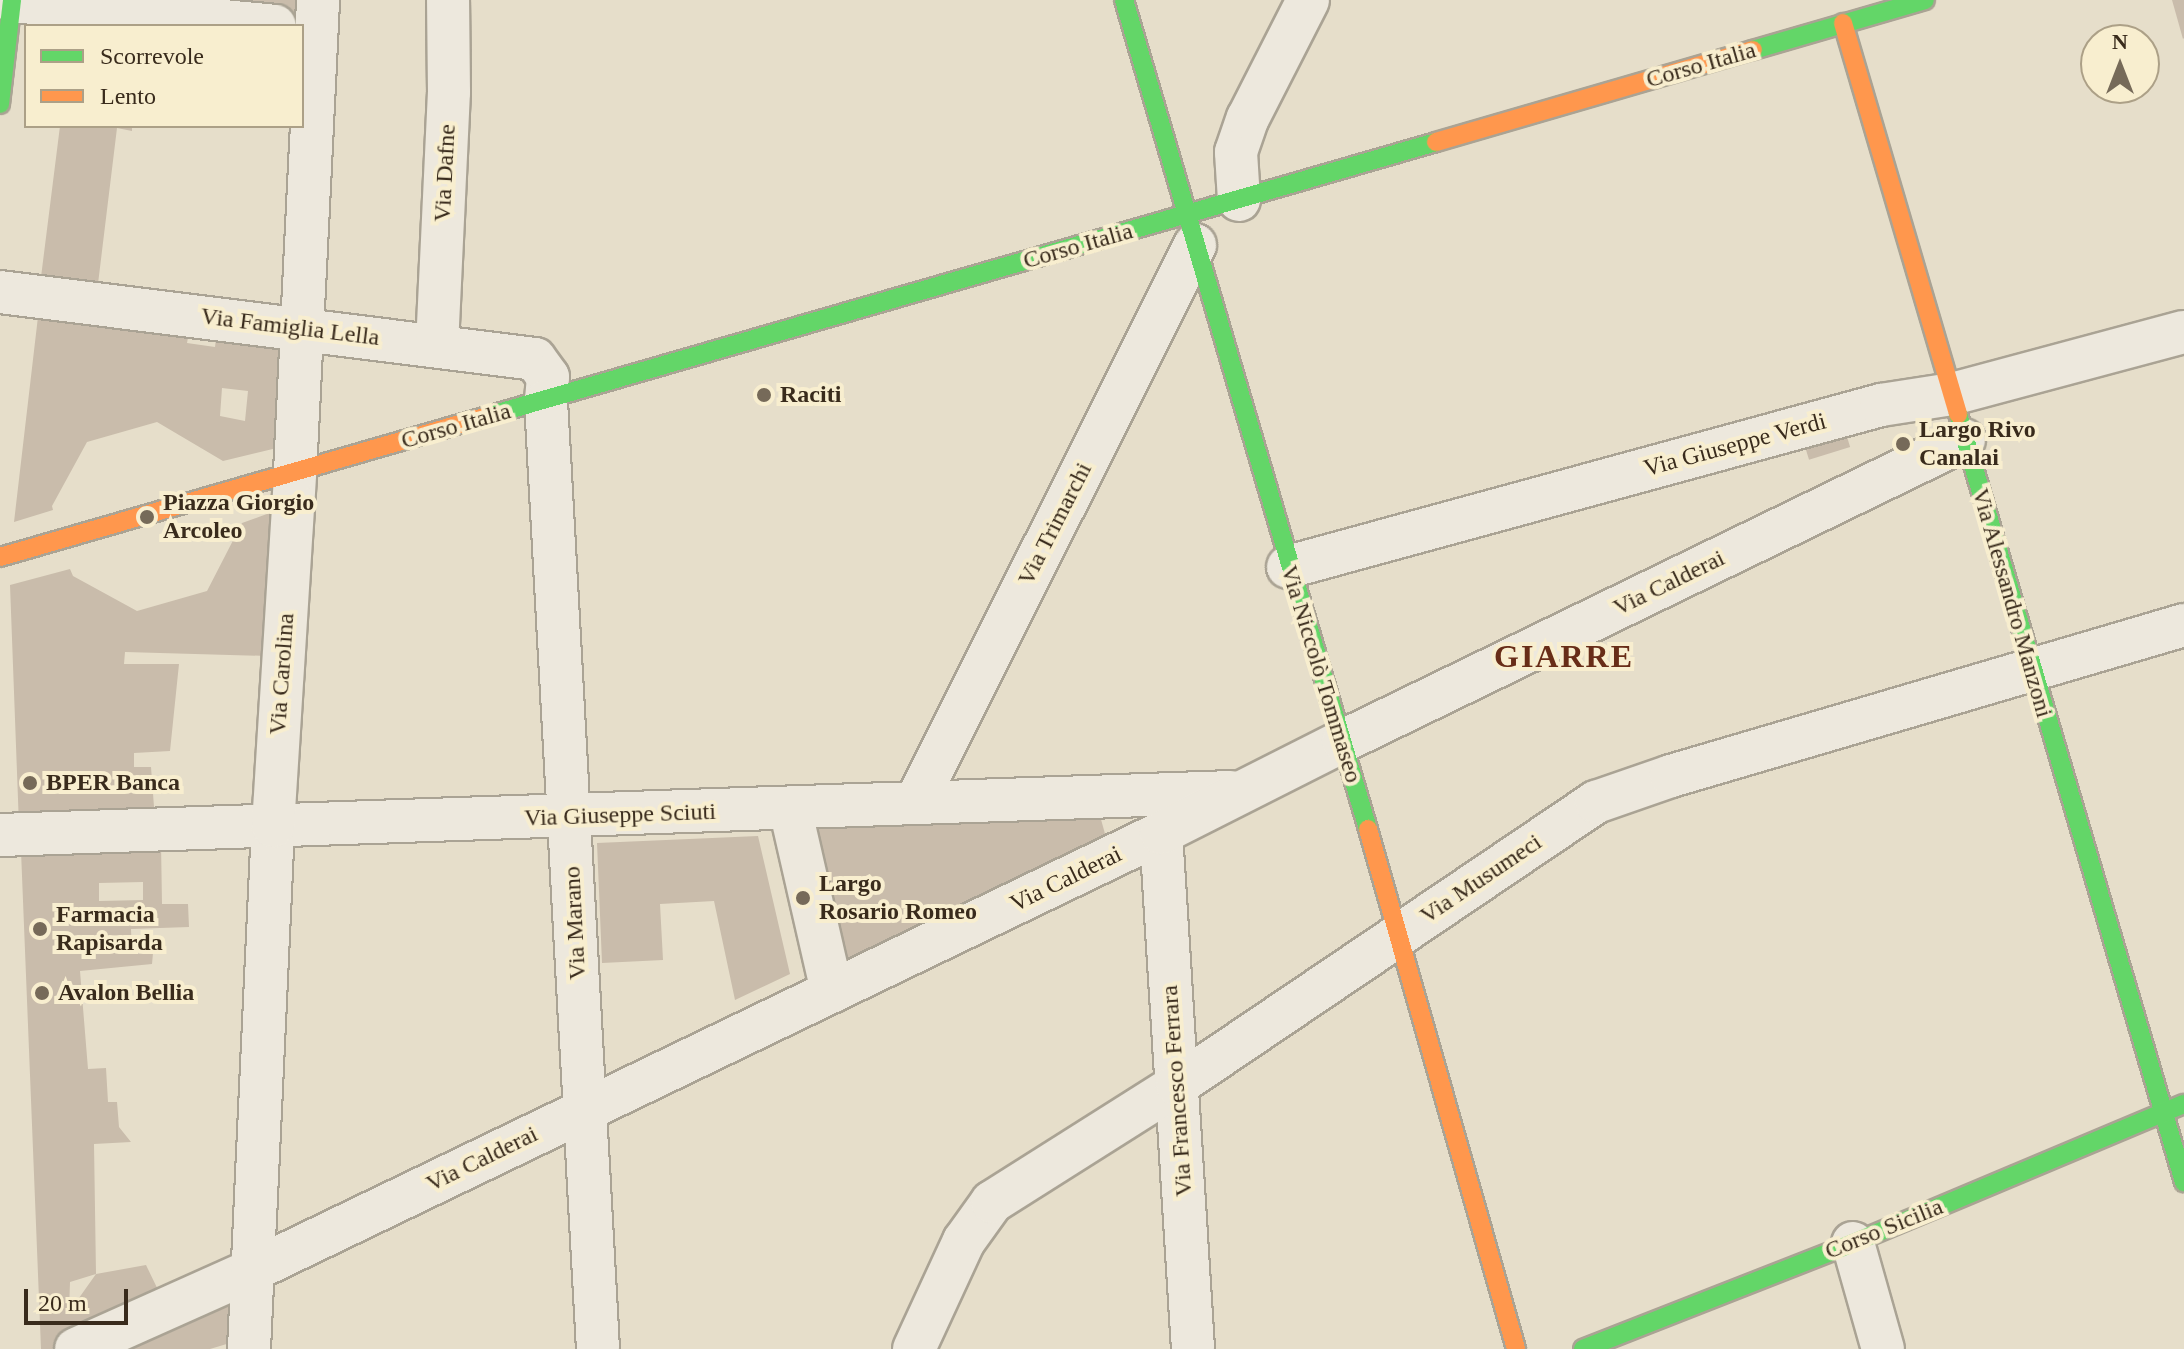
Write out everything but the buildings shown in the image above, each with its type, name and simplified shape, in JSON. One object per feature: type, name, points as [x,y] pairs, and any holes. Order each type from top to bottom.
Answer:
[{"type":"street","name":"Via Dafne","points":[[437,346],[449,92],[448,0]]},
{"type":"street","name":"Via Niccolò Tommaseo","points":[[1124,0],[1288,567],[1343,741],[1516,1349]]},
{"type":"street","points":[[1239,200],[1236,152],[1248,118],[1308,0]]},
{"type":"street","name":"Corso Italia","points":[[0,557],[546,401],[1190,230],[1239,200],[1840,12],[1925,0]]},
{"type":"street","points":[[0,104],[12,1],[254,24]]},
{"type":"street","name":"Via Alessandro Manzoni","points":[[1840,12],[2184,1182]]},
{"type":"street","name":"Via Carolina","points":[[249,1349],[273,826],[295,472],[312,20]]},
{"type":"street","name":"Via Trimarchi","points":[[916,802],[1190,230]]},
{"type":"street","name":"Via Famiglia Lella","points":[[0,292],[535,359],[548,377],[546,401]]},
{"type":"street","name":"Via Giuseppe Verdi","points":[[1288,567],[1881,405],[1952,394],[2184,332]]},
{"type":"street","name":"Via Marano","points":[[546,401],[598,1349]]},
{"type":"street","name":"Via Calderai","points":[[76,1349],[253,1270],[1161,833],[1240,791],[1964,440]]},
{"type":"street","name":"Via Musumeci","points":[[914,1349],[964,1241],[992,1202],[1177,1085],[1596,802],[1671,776],[2184,625]]},
{"type":"street","name":"Via Giuseppe Sciuti","points":[[0,835],[1240,791]]},
{"type":"street","points":[[790,808],[832,991]]},
{"type":"street","name":"Via Francesco Ferrara","points":[[1161,833],[1193,1349]]},
{"type":"street","name":"Corso Sicilia","points":[[1583,1349],[1853,1243],[2184,1104]]},
{"type":"street","points":[[1853,1243],[1883,1349]]},
{"type":"traffic: fast","points":[[0,104],[12,0]]},
{"type":"traffic: fast","points":[[1124,0],[1368,829]]},
{"type":"traffic: fast","points":[[1753,50],[1925,0]]},
{"type":"traffic: fast","points":[[484,417],[1436,142]]},
{"type":"traffic: fast","points":[[1958,414],[2184,1182]]},
{"type":"traffic: fast","points":[[1583,1349],[1853,1243],[2184,1104]]},
{"type":"traffic: slow","points":[[1843,23],[1958,414]]},
{"type":"traffic: slow","points":[[1436,142],[1753,50]]},
{"type":"traffic: slow","points":[[0,557],[484,417]]},
{"type":"traffic: slow","points":[[1368,829],[1516,1349]]},
{"type":"place","name":"Raciti","points":[[764,395]]},
{"type":"place","name":"Largo Rivo Canalai","points":[[1903,444]]},
{"type":"place","name":"Piazza Giorgio Arcoleo","points":[[147,517]]},
{"type":"place","name":"BPER Banca","points":[[30,783]]},
{"type":"place","name":"Largo Rosario Romeo","points":[[803,898]]},
{"type":"place","name":"Farmacia Rapisarda","points":[[40,929]]},
{"type":"place","name":"Avalon Bellia","points":[[42,993]]},
{"type":"district","name":"GIARRE","points":[[1564,656]]}]
